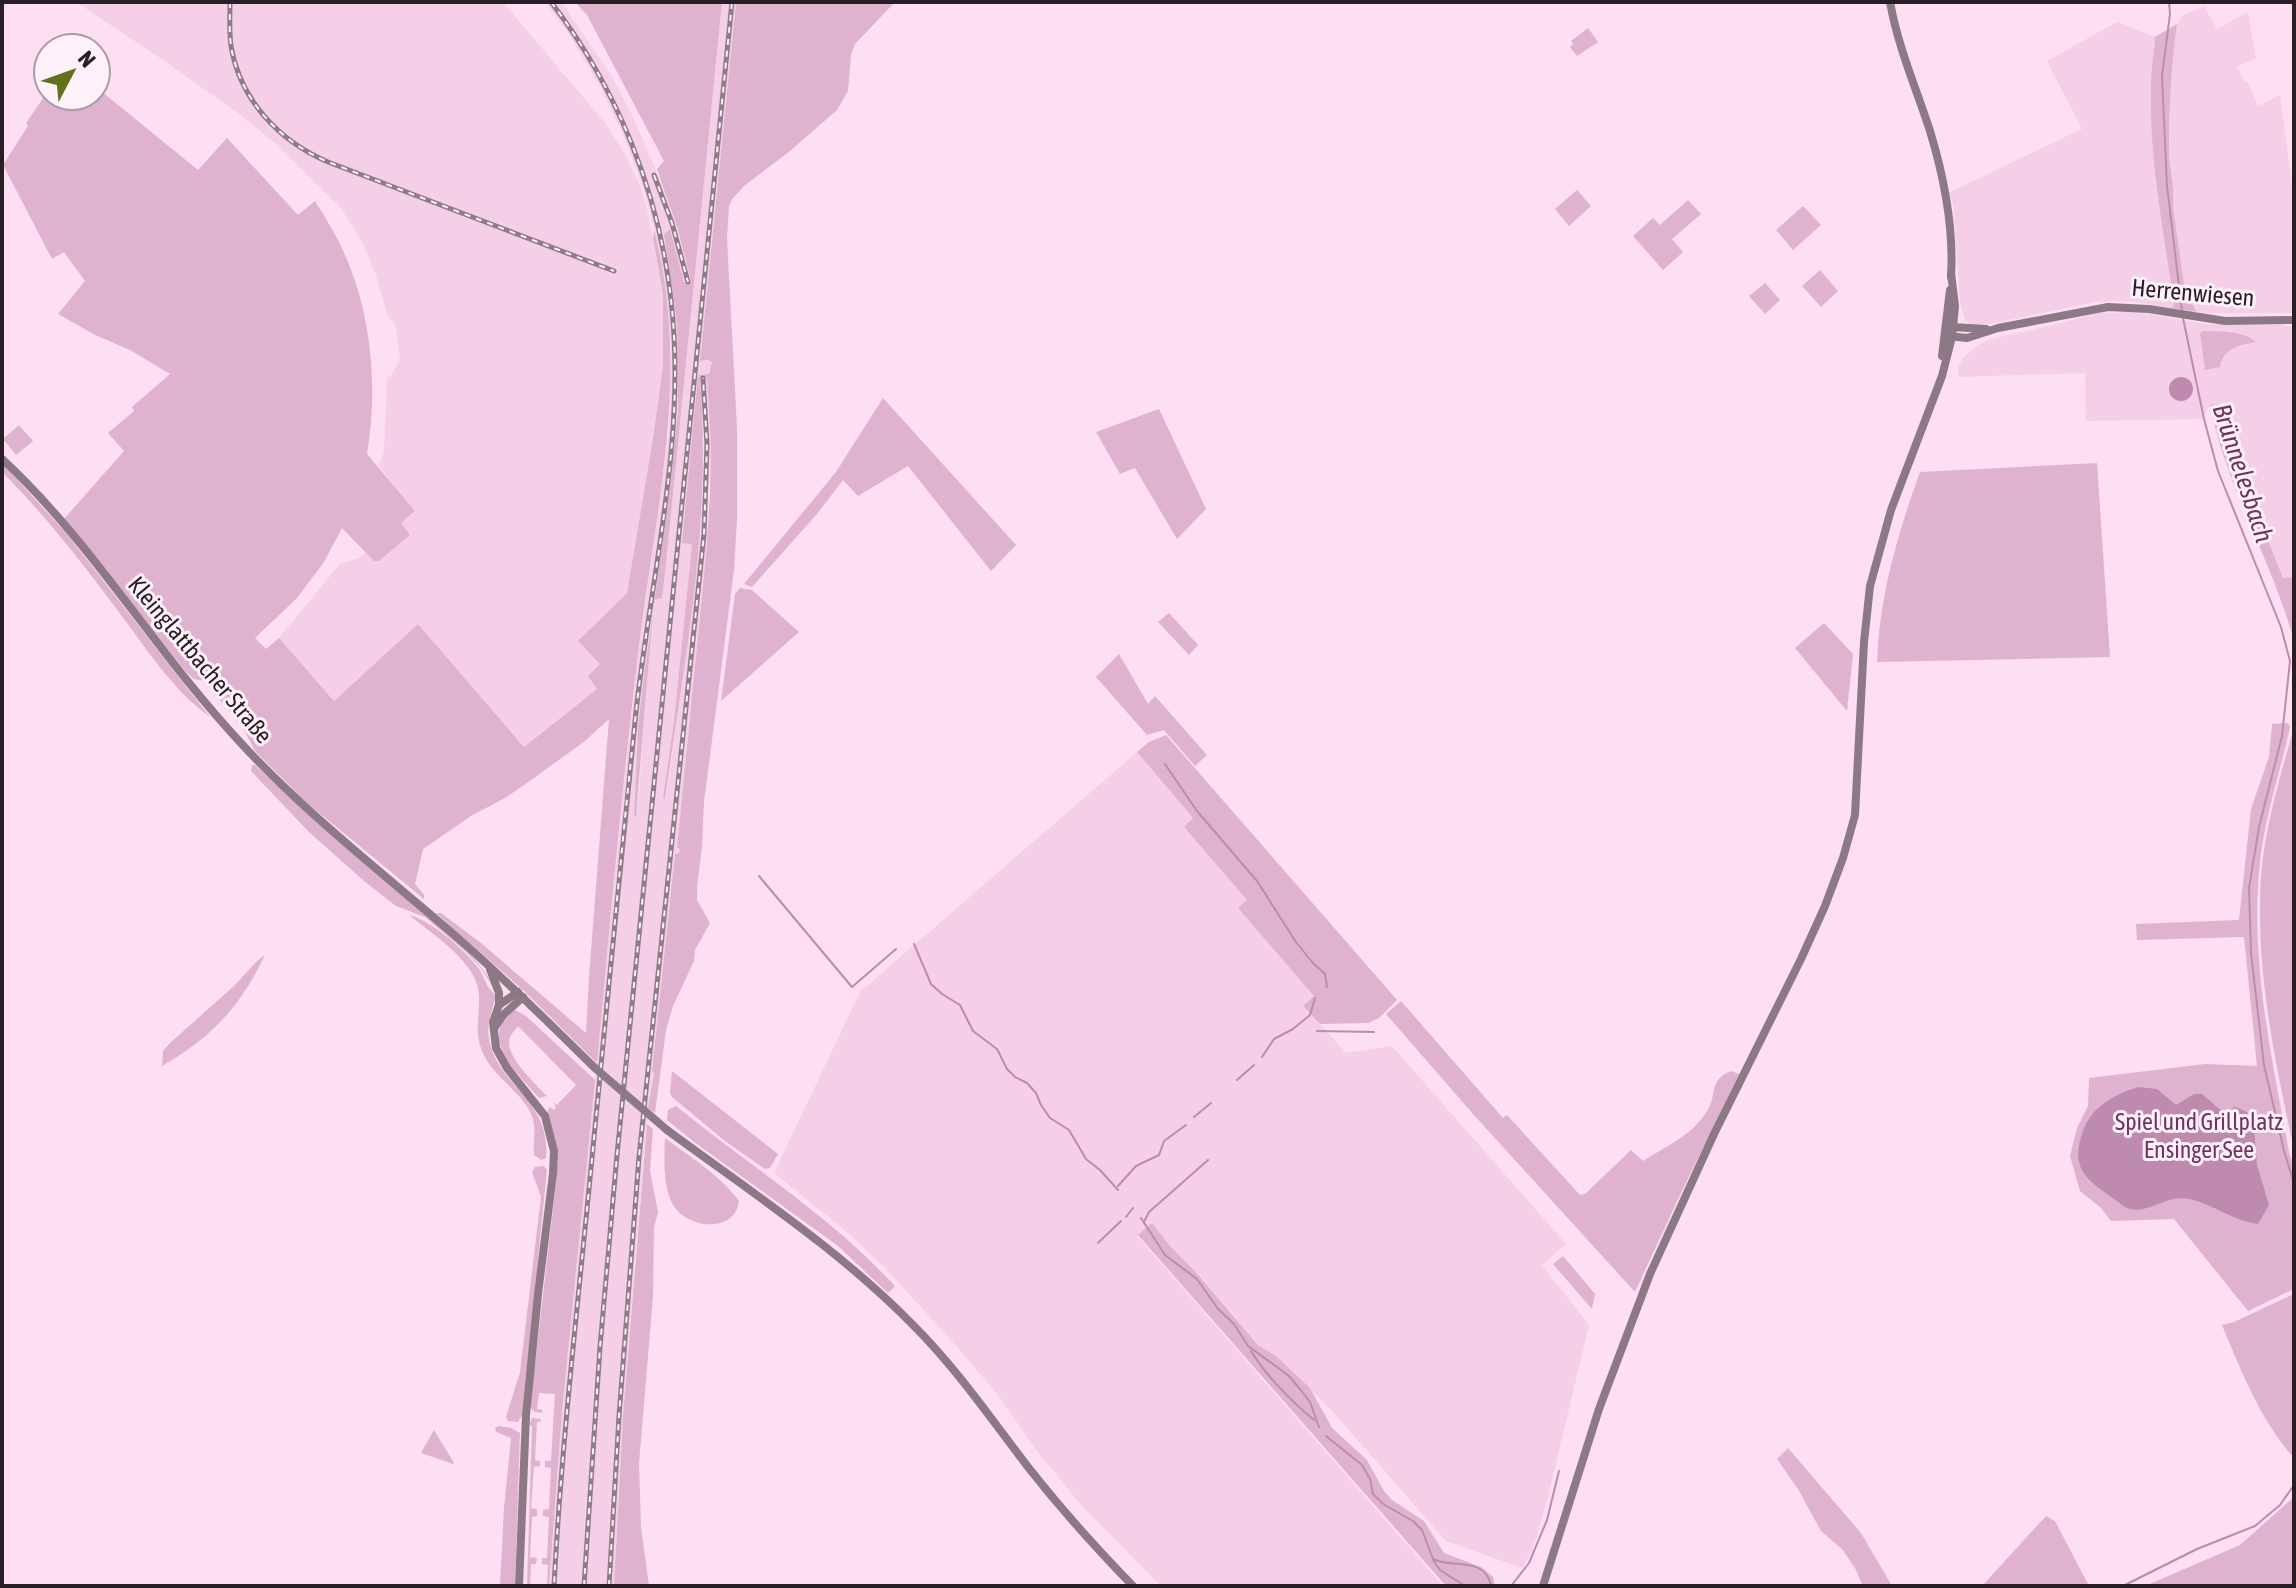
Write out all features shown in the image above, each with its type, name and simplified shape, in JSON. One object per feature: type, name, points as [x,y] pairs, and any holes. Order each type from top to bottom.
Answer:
[{"type":"street","points":[[1543,1586],[1599,1409],[1635,1311],[1708,1146],[1825,906],[1855,815],[1870,586],[1891,510],[1936,392],[1950,332],[1952,255],[1944,192],[1931,133],[1905,61],[1890,2]]},
{"type":"street","name":"Herrenwiesen","points":[[1950,332],[1995,328],[2128,306],[2225,321],[2294,320]]},
{"type":"street","name":"Kleinglattbacher Straße","points":[[2,459],[93,561],[239,741],[302,805],[488,965],[595,1068],[667,1130],[856,1271],[912,1324],[969,1388],[1056,1502],[1133,1586]]},
{"type":"street","points":[[488,965],[498,988],[494,1039],[501,1058],[545,1116],[554,1151],[526,1415],[519,1586]]},
{"type":"street","points":[[499,1005],[521,995]]},
{"type":"street","points":[[494,1028],[521,995]]},
{"type":"shaded area","points":[[76,2],[503,2],[605,123],[625,154],[647,208],[663,294],[663,366],[627,593],[579,641],[600,664],[598,688],[524,747],[418,624],[334,701],[279,638],[340,564],[359,558],[366,552],[371,559],[414,512],[379,466],[384,452],[387,377],[400,360],[396,326],[387,314],[364,245],[341,208],[274,142],[235,111]]},
{"type":"shaded area","points":[[545,2],[561,2],[611,75],[665,191],[692,281],[684,282],[670,230],[665,234],[665,239],[677,322],[678,411],[654,599],[661,598],[722,2],[736,2],[700,360],[712,362],[709,374],[698,375],[683,542],[692,544],[663,798],[666,798],[692,615],[703,494],[700,379],[707,378],[711,444],[706,555],[677,848],[680,849],[679,854],[675,854],[643,1160],[623,1417],[614,1586],[549,1586],[562,1411],[627,754],[669,433],[671,345],[657,241],[644,190],[623,134],[600,86],[569,34]],"holes":[[[653,605],[639,793],[634,816],[638,727]]]},
{"type":"shaded area","points":[[2204,6],[2217,29],[2248,12],[2256,58],[2237,67],[2258,106],[2280,95],[2294,200],[2294,313],[2199,313],[2185,291],[2169,155],[2170,73],[2177,24],[2182,16]]},
{"type":"shaded area","points":[[2117,22],[2155,37],[2152,123],[2174,304],[2171,308],[2133,301],[2095,302],[1990,324],[1971,325],[1965,320],[1960,302],[1954,209],[1950,192],[2082,129],[2047,61]]},
{"type":"shaded area","points":[[2136,312],[2206,324],[2283,325],[2294,328],[2294,577],[2283,579],[2226,435],[2219,404],[2210,405],[2202,419],[2086,421],[2085,373],[1958,377],[1958,367],[1964,357],[1988,340],[2100,313]]},
{"type":"shaded area","points":[[2181,377],[2190,380],[2193,389],[2190,398],[2181,401],[2172,398],[2169,389],[2172,380]]},
{"type":"shaded area","points":[[1137,752],[1193,818],[1184,827],[1247,900],[1239,908],[1314,996],[1304,1006],[1346,1053],[1392,1046],[1566,1244],[1542,1265],[1589,1325],[1547,1501],[1532,1551],[1522,1568],[1446,1541],[1333,1412],[1288,1367],[1258,1344],[1152,1223],[1137,1236],[1443,1586],[1161,1586],[1084,1508],[1036,1450],[998,1395],[884,1267],[847,1232],[774,1173],[860,992]]},
{"type":"shaded area","name":"Spiel und Grillplatz Ensinger See","points":[[2138,1087],[2157,1089],[2176,1105],[2194,1094],[2202,1094],[2224,1113],[2235,1107],[2247,1112],[2254,1127],[2257,1165],[2269,1205],[2258,1224],[2181,1198],[2138,1210],[2130,1209],[2086,1176],[2078,1153],[2087,1123],[2105,1103]]},
{"type":"green space","points":[[575,2],[722,2],[662,598],[655,600],[678,411],[677,322],[664,234],[670,229],[684,282],[691,280],[657,169],[664,161],[587,15]]},
{"type":"green space","points":[[736,2],[895,2],[855,44],[848,91],[837,110],[744,186],[729,206],[727,239],[737,428],[737,520],[734,570],[704,802],[697,887],[697,900],[710,923],[695,950],[694,961],[673,1006],[666,1030],[655,1113],[648,1108],[675,854],[680,849],[677,848],[706,555],[711,444],[707,378],[700,379],[702,485],[694,590],[663,798],[692,544],[682,543],[698,375],[709,374],[712,362],[700,361]]},
{"type":"green space","points":[[2177,24],[2169,157],[2185,291],[2197,312],[2171,308],[2174,304],[2152,141],[2151,81],[2155,37]]},
{"type":"green space","points":[[1588,28],[1598,42],[1577,56],[1570,47],[1573,44],[1571,41]]},
{"type":"green space","points":[[112,100],[198,170],[227,138],[298,215],[315,201],[345,255],[367,328],[372,404],[367,454],[415,511],[401,523],[410,535],[379,561],[374,561],[342,528],[324,562],[297,598],[255,638],[266,649],[279,638],[334,701],[418,624],[524,747],[597,689],[588,676],[600,664],[578,641],[627,593],[663,366],[663,294],[654,230],[665,283],[670,335],[667,438],[633,698],[597,1063],[523,990],[436,913],[441,913],[481,943],[586,1033],[609,719],[585,741],[534,778],[423,849],[415,884],[424,899],[306,802],[255,751],[242,726],[204,681],[194,679],[186,672],[63,520],[124,451],[108,433],[170,374],[58,314],[85,281],[64,252],[52,259],[3,165],[28,126],[26,123],[34,112],[112,112]]},
{"type":"green space","points":[[1577,190],[1591,206],[1569,226],[1555,209]]},
{"type":"green space","points":[[1688,200],[1701,214],[1672,239],[1683,252],[1663,270],[1633,236],[1653,218],[1660,225]]},
{"type":"green space","points":[[1803,206],[1821,225],[1793,250],[1776,230]]},
{"type":"green space","points":[[1820,270],[1838,291],[1821,307],[1802,286]]},
{"type":"green space","points":[[1765,283],[1780,300],[1765,314],[1749,296]]},
{"type":"green space","points":[[2200,333],[2238,334],[2256,342],[2233,348],[2220,367],[2205,370]]},
{"type":"green space","points":[[883,398],[1016,545],[991,571],[908,466],[858,496],[843,480],[752,587],[744,584],[836,472]]},
{"type":"green space","points":[[2219,404],[2226,435],[2283,578],[2294,577],[2294,641],[2217,435],[2210,405]]},
{"type":"green space","points":[[1159,409],[1206,509],[1177,539],[1135,468],[1120,474],[1096,432]]},
{"type":"green space","points":[[19,425],[33,441],[16,455],[3,439]]},
{"type":"green space","points":[[2,463],[66,533],[210,717],[184,695],[162,669],[64,541],[2,472]]},
{"type":"green space","points":[[2097,463],[2110,657],[1877,662],[1881,613],[1891,566],[1920,472]]},
{"type":"green space","points":[[740,588],[752,590],[799,632],[721,701],[735,594]]},
{"type":"green space","points":[[653,610],[636,816],[634,816],[638,727]]},
{"type":"green space","points":[[1169,613],[1198,645],[1189,655],[1158,622]]},
{"type":"green space","points":[[1824,623],[1853,654],[1847,711],[1795,648]]},
{"type":"green space","points":[[1119,654],[1148,704],[1155,696],[1207,755],[1195,766],[1164,730],[1147,735],[1096,677]]},
{"type":"green space","name":"Spiel und Grillplatz Ensinger See","points":[[2288,723],[2290,727],[2261,853],[2257,928],[2263,1003],[2294,1167],[2294,1289],[2248,1311],[2174,1219],[2111,1221],[2080,1191],[2070,1156],[2077,1128],[2088,1106],[2089,1078],[2205,1064],[2257,1066],[2244,937],[2137,940],[2136,924],[2239,920],[2251,809],[2269,757],[2272,724]]},
{"type":"green space","points":[[2294,728],[2294,1150],[2268,1015],[2260,912],[2266,839]]},
{"type":"green space","points":[[1166,735],[1397,1000],[1379,1018],[1368,1023],[1320,1024],[1303,1006],[1314,996],[1238,908],[1247,900],[1184,827],[1193,818],[1137,752],[1149,742]]},
{"type":"green space","points":[[252,765],[461,944],[487,975],[495,990],[465,951],[425,917],[396,906],[309,832],[251,771]]},
{"type":"green space","points":[[409,915],[428,923],[457,945],[479,969],[496,995],[488,1027],[489,1038],[502,1069],[540,1121],[546,1158],[541,1160],[534,1155],[534,1124],[529,1110],[493,1069],[482,1051],[478,1030],[479,996],[471,972],[453,950]]},
{"type":"green space","points":[[265,955],[245,990],[223,1019],[196,1044],[162,1066],[163,1051],[170,1043]]},
{"type":"green space","points":[[1401,1001],[1503,1118],[1507,1115],[1580,1195],[1585,1194],[1631,1150],[1643,1161],[1686,1134],[1707,1111],[1719,1079],[1731,1071],[1739,1074],[1635,1292],[1386,1014]]},
{"type":"green space","points":[[515,1010],[526,1016],[595,1080],[562,1411],[549,1586],[548,1565],[542,1564],[542,1558],[547,1558],[549,1517],[543,1516],[543,1510],[549,1509],[551,1468],[545,1467],[545,1461],[551,1461],[555,1394],[539,1393],[537,1409],[543,1410],[542,1413],[533,1411],[530,1405],[557,1176],[557,1149],[547,1112],[550,1107],[554,1110],[553,1102],[557,1105],[576,1085],[518,1026],[510,1038],[510,1049],[524,1071],[547,1096],[539,1098],[507,1062],[498,1039],[501,1022]]},
{"type":"green space","points":[[672,1071],[778,1154],[770,1168],[765,1169],[725,1141],[672,1097]]},
{"type":"green space","points":[[676,1106],[817,1214],[895,1286],[888,1293],[838,1246],[667,1120],[668,1110]]},
{"type":"green space","points":[[647,1124],[653,1129],[650,1171],[658,1212],[654,1227],[653,1297],[639,1463],[641,1527],[649,1586],[614,1586],[623,1417]]},
{"type":"green space","points":[[665,1138],[714,1175],[739,1201],[728,1219],[708,1224],[686,1218],[677,1210],[667,1186]]},
{"type":"green space","points":[[544,1166],[547,1170],[522,1415],[518,1422],[508,1421],[506,1417],[520,1372],[541,1197],[532,1172],[535,1167]]},
{"type":"green space","points":[[1152,1223],[1258,1345],[1276,1356],[1310,1388],[1332,1428],[1367,1460],[1392,1500],[1424,1521],[1444,1553],[1481,1567],[1493,1577],[1495,1586],[1446,1586],[1138,1235]]},
{"type":"green space","points":[[1563,1256],[1595,1294],[1592,1309],[1553,1264]]},
{"type":"green space","points":[[2294,1294],[2294,1458],[2262,1412],[2222,1325]]},
{"type":"green space","points":[[532,1418],[542,1421],[537,1422],[535,1460],[540,1461],[540,1466],[534,1467],[531,1508],[537,1509],[537,1516],[532,1517],[530,1557],[537,1558],[536,1564],[531,1564],[530,1586],[527,1586],[532,1426],[529,1425]]},
{"type":"green space","points":[[499,1426],[520,1433],[515,1586],[500,1586],[511,1438],[496,1432],[495,1428]]},
{"type":"green space","points":[[434,1430],[454,1463],[453,1464],[421,1453]]},
{"type":"green space","points":[[1788,1448],[1861,1533],[1892,1586],[1863,1586],[1842,1549],[1821,1531],[1777,1459]]},
{"type":"green space","points":[[2294,1497],[2294,1586],[2145,1586],[2240,1545]]},
{"type":"green space","points":[[2046,1516],[2055,1521],[2089,1586],[1982,1586]]},
{"type":"waterway","name":"Brünnelesbach","points":[[2169,2],[2162,76],[2167,186],[2182,311]]},
{"type":"waterway","name":"Brünnelesbach","points":[[2183,318],[2218,471],[2281,627],[2290,661],[2282,736],[2259,827],[2249,888],[2251,953],[2264,1065],[2294,1183]]},
{"type":"waterway","points":[[1165,764],[1197,811],[1257,881],[1296,942],[1325,974],[1327,987]]},
{"type":"waterway","points":[[759,876],[852,987],[896,949]]},
{"type":"waterway","points":[[914,944],[931,984],[960,1005],[973,1031],[997,1049],[1007,1069],[1027,1083],[1050,1118],[1069,1130],[1086,1159],[1118,1190]]},
{"type":"waterway","points":[[1262,1057],[1274,1039],[1310,1015],[1315,998]]},
{"type":"waterway","points":[[1317,1031],[1374,1032]]},
{"type":"waterway","points":[[1237,1080],[1254,1065]]},
{"type":"waterway","points":[[1194,1117],[1211,1103]]},
{"type":"waterway","points":[[1118,1186],[1136,1166],[1159,1155],[1164,1141],[1186,1125]]},
{"type":"waterway","points":[[1144,1222],[1149,1212],[1208,1160]]},
{"type":"waterway","points":[[1126,1217],[1133,1208]]},
{"type":"waterway","points":[[1141,1218],[1165,1255],[1197,1279],[1248,1346],[1289,1376],[1310,1402],[1319,1427]]},
{"type":"waterway","points":[[1098,1243],[1121,1221]]},
{"type":"waterway","points":[[1251,1351],[1280,1388],[1314,1420]]},
{"type":"waterway","points":[[1326,1436],[1362,1465],[1370,1479],[1373,1494],[1383,1504],[1413,1521],[1422,1530],[1433,1559],[1476,1567],[1488,1577],[1491,1586]]},
{"type":"waterway","points":[[1511,1586],[1529,1563],[1547,1520],[1559,1471]]},
{"type":"waterway","name":"Brünnelesbach","points":[[2123,1586],[2197,1549],[2255,1526],[2280,1505],[2294,1485]]},
{"type":"waterway","points":[[1433,1560],[1440,1570],[1465,1586]]},
{"type":"railway","points":[[230,2],[231,46],[243,84],[264,116],[293,143],[328,162],[614,271]]},
{"type":"railway","points":[[551,2],[575,35],[615,106],[645,181],[665,260],[675,352],[671,455],[630,772],[569,1387],[554,1586]]},
{"type":"railway","points":[[584,1586],[617,1155],[732,2]]},
{"type":"railway","points":[[654,175],[672,223],[688,282]]},
{"type":"railway","points":[[609,1586],[639,1157],[704,534],[707,444],[703,378]]}]
